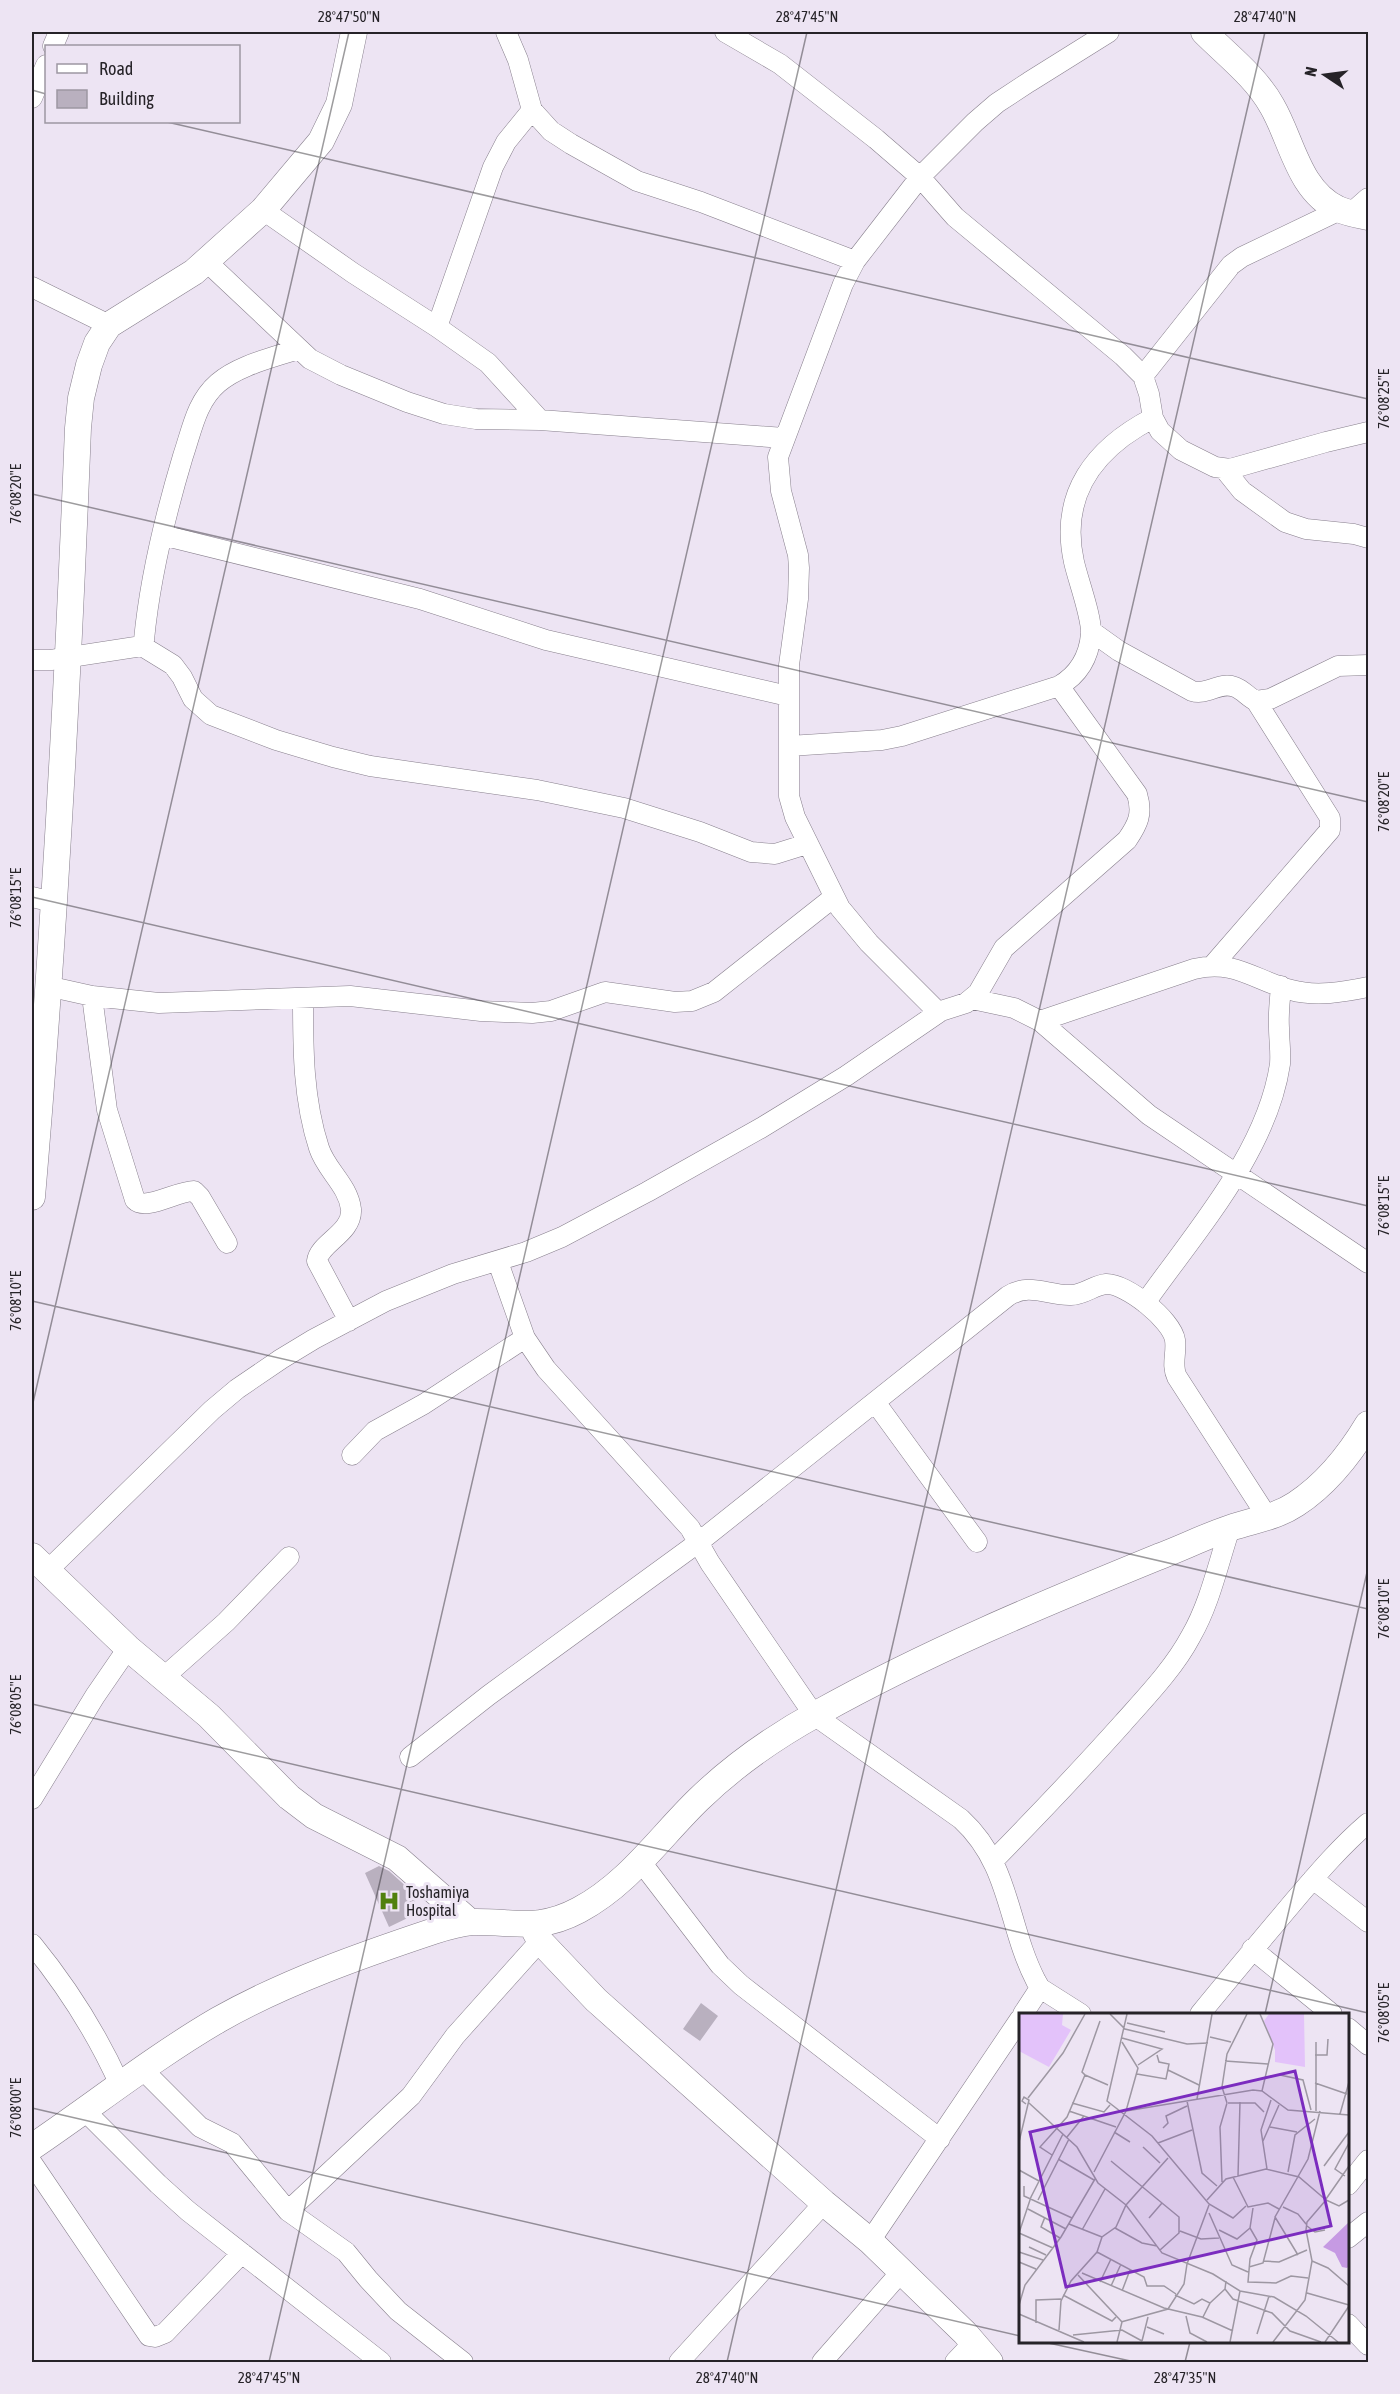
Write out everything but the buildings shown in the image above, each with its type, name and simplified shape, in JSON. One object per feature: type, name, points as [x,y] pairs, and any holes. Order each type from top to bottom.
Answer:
[{"type":"street","points":[[32,1197],[47,986],[42,899],[69,656],[81,398],[97,343],[109,325],[194,272],[263,210],[321,141],[339,104],[354,32]]},
{"type":"street","points":[[506,32],[518,60],[532,110],[551,131],[600,162],[637,181],[701,202],[855,261]]},
{"type":"street","points":[[725,32],[780,64],[819,93],[920,177],[955,217],[1094,331],[1143,376],[1153,418],[1160,431],[1180,450],[1202,462],[1226,470],[1368,432]]},
{"type":"street","points":[[938,1012],[847,918],[807,844],[790,805],[788,696],[791,644],[799,581],[798,555],[778,473],[778,457],[835,303],[855,261],[920,177],[975,122],[998,103],[1109,32]]},
{"type":"street","points":[[1204,32],[1262,91],[1273,107],[1302,173],[1321,198],[1357,209]]},
{"type":"street","points":[[32,98],[45,67]]},
{"type":"street","points":[[437,327],[493,167],[506,142],[532,110]]},
{"type":"street","points":[[1143,376],[1231,265],[1242,257],[1357,209]]},
{"type":"street","points":[[263,210],[353,273],[437,327],[495,369],[540,420]]},
{"type":"street","points":[[206,261],[298,349],[316,362],[341,375],[407,402],[444,414],[476,419],[540,420],[784,438]]},
{"type":"street","points":[[32,287],[109,325]]},
{"type":"street","points":[[142,646],[150,586],[162,535],[194,418],[204,398],[217,383],[233,373],[298,349]]},
{"type":"street","points":[[789,746],[882,740],[902,736],[1059,686],[1071,679],[1078,671],[1088,647],[1091,632],[1071,539],[1076,497],[1086,473],[1095,462],[1117,443],[1153,418]]},
{"type":"street","points":[[1226,470],[1242,491],[1285,522],[1306,529],[1354,534],[1368,538]]},
{"type":"street","points":[[162,535],[420,599],[546,640],[788,696]]},
{"type":"street","points":[[1091,632],[1119,651],[1192,691],[1201,693],[1222,685],[1232,686],[1256,701],[1330,818],[1330,830],[1213,965]]},
{"type":"street","points":[[32,660],[51,660],[142,646],[172,665],[182,677],[193,699],[211,715],[276,740],[342,760],[537,790],[624,808],[680,825],[751,852],[775,854],[807,844]]},
{"type":"street","points":[[1256,701],[1270,699],[1338,666],[1368,665]]},
{"type":"street","points":[[470,1922],[397,1858],[314,1816],[289,1797],[209,1716],[37,1570],[212,1410],[237,1389],[281,1359],[386,1301],[453,1274],[498,1262],[562,1237],[761,1128],[846,1076],[938,1012],[972,999],[978,993],[1004,948],[1127,840],[1138,824],[1141,807],[1133,787],[1059,686]]},
{"type":"street","points":[[47,986],[93,996],[182,1004],[350,996],[481,1011],[532,1013],[551,1011],[605,992],[663,1001],[692,1001],[705,998],[714,992],[834,897]]},
{"type":"street","points":[[1040,1021],[1194,969],[1213,965],[1232,967],[1281,986],[1309,993],[1343,992],[1368,987]]},
{"type":"street","points":[[1145,1303],[1236,1175],[1257,1138],[1277,1078],[1281,1049],[1279,1025],[1281,986]]},
{"type":"street","points":[[93,996],[107,1110],[135,1200],[141,1205],[194,1191],[200,1197],[227,1243]]},
{"type":"street","points":[[303,998],[304,1082],[311,1117],[320,1151],[343,1187],[351,1208],[343,1231],[319,1255],[317,1261],[349,1321]]},
{"type":"street","points":[[972,999],[1014,1008],[1040,1021],[1149,1114],[1368,1263]]},
{"type":"street","points":[[498,1262],[525,1338],[554,1380],[665,1497],[690,1528],[710,1563],[814,1715],[962,1819],[982,1840],[994,1860],[1031,1971],[1040,1988],[1079,2013]]},
{"type":"street","points":[[410,1756],[489,1695],[699,1542],[1008,1296],[1022,1289],[1071,1295],[1087,1292],[1098,1286],[1112,1285],[1145,1303],[1164,1320],[1175,1339],[1174,1368],[1180,1383],[1269,1518]]},
{"type":"street","points":[[352,1455],[375,1431],[424,1404],[525,1338]]},
{"type":"street","points":[[875,1402],[977,1542]]},
{"type":"street","points":[[288,2211],[411,2096],[536,1933],[606,1892],[641,1862],[696,1802],[722,1778],[814,1715],[964,1639],[1230,1528],[1269,1518],[1298,1503],[1319,1485],[1354,1446],[1368,1424]]},
{"type":"street","points":[[994,1860],[1077,1774],[1143,1701],[1177,1658],[1190,1638],[1206,1604],[1230,1528]]},
{"type":"street","points":[[165,1677],[226,1622],[289,1557]]},
{"type":"street","points":[[32,1799],[95,1696],[128,1648]]},
{"type":"street","points":[[1201,2013],[1313,1879],[1368,1823]]},
{"type":"street","points":[[641,1862],[720,1965],[741,1985],[940,2139]]},
{"type":"street","points":[[1313,1879],[1368,1922]]},
{"type":"street","points":[[32,2147],[86,2111],[142,2069],[220,2019],[287,1987],[416,1938],[470,1922],[536,1933],[596,2000],[824,2203],[870,2241],[990,2362]]},
{"type":"street","points":[[32,1944],[84,2015],[100,2041],[120,2085]]},
{"type":"street","points":[[1252,1950],[1331,2013]]},
{"type":"street","points":[[1024,2013],[1040,1988]]},
{"type":"street","points":[[870,2241],[1019,2020]]},
{"type":"street","points":[[1349,2030],[1368,2045]]},
{"type":"street","points":[[142,2069],[200,2127],[232,2143],[288,2211],[346,2252],[398,2311],[463,2362]]},
{"type":"street","points":[[86,2111],[170,2195],[381,2362]]},
{"type":"street","points":[[1349,2183],[1368,2160]]},
{"type":"street","points":[[32,2163],[149,2336],[154,2337],[165,2333],[242,2253]]},
{"type":"street","points":[[679,2362],[824,2203]]},
{"type":"street","points":[[1349,2236],[1368,2222]]},
{"type":"street","points":[[822,2362],[901,2272]]},
{"type":"street","points":[[1349,2326],[1368,2345]]},
{"type":"street","points":[[955,2362],[973,2343]]},
{"type":"place","name":"Toshamiya Hospital","points":[[389,1901]]}]
